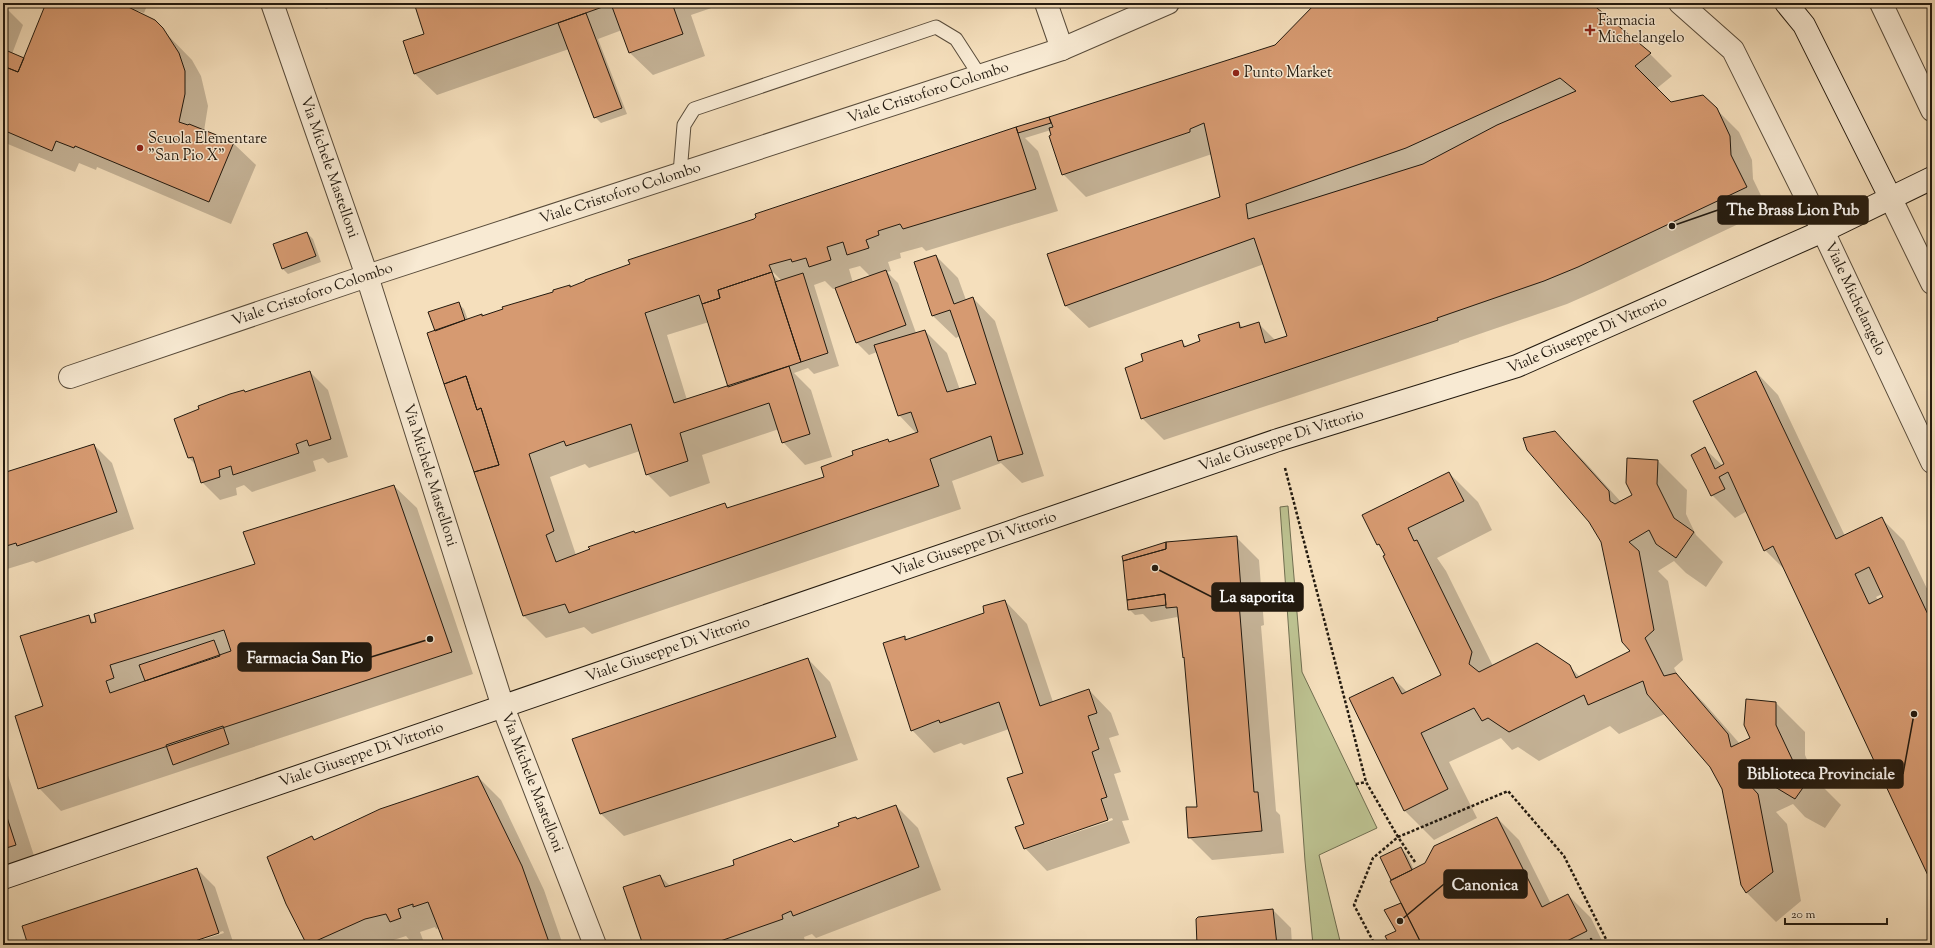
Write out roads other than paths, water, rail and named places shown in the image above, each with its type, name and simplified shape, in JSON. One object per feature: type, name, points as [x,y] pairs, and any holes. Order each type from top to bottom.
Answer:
[{"type":"street","name":"Via Michele Mastelloni","points":[[272,3],[367,276],[503,707],[595,945]]},
{"type":"street","points":[[1046,3],[1062,49]]},
{"type":"street","name":"Viale Cristoforo Colombo","points":[[70,377],[367,276],[1062,49],[1168,3]]},
{"type":"street","name":"Viale Michelangelo","points":[[1680,3],[1733,50],[1824,231],[1932,462]]},
{"type":"street","points":[[1786,3],[1804,25],[1932,283]]},
{"type":"street","points":[[1881,3],[1932,110]]},
{"type":"street","name":"Viale Giuseppe Di Vittorio","points":[[3,878],[1278,440],[1517,366],[1824,231],[1932,178]]},
{"type":"lane","points":[[680,174],[684,125],[694,109],[936,27],[956,39],[980,76]]},
{"type":"place","name":"Farmacia Michelangelo","points":[[1590,30]]},
{"type":"place","name":"Punto Market","points":[[1236,73]]},
{"type":"place","name":"Scuola Elementare \"San Pio X\"","points":[[140,148]]},
{"type":"place","name":"The Brass Lion Pub","points":[[1672,226]]},
{"type":"place","name":"La saporita","points":[[1155,568]]},
{"type":"place","name":"Farmacia San Pio","points":[[430,639]]},
{"type":"place","name":"Biblioteca Provinciale","points":[[1914,714]]},
{"type":"place","name":"Canonica","points":[[1400,921]]}]
